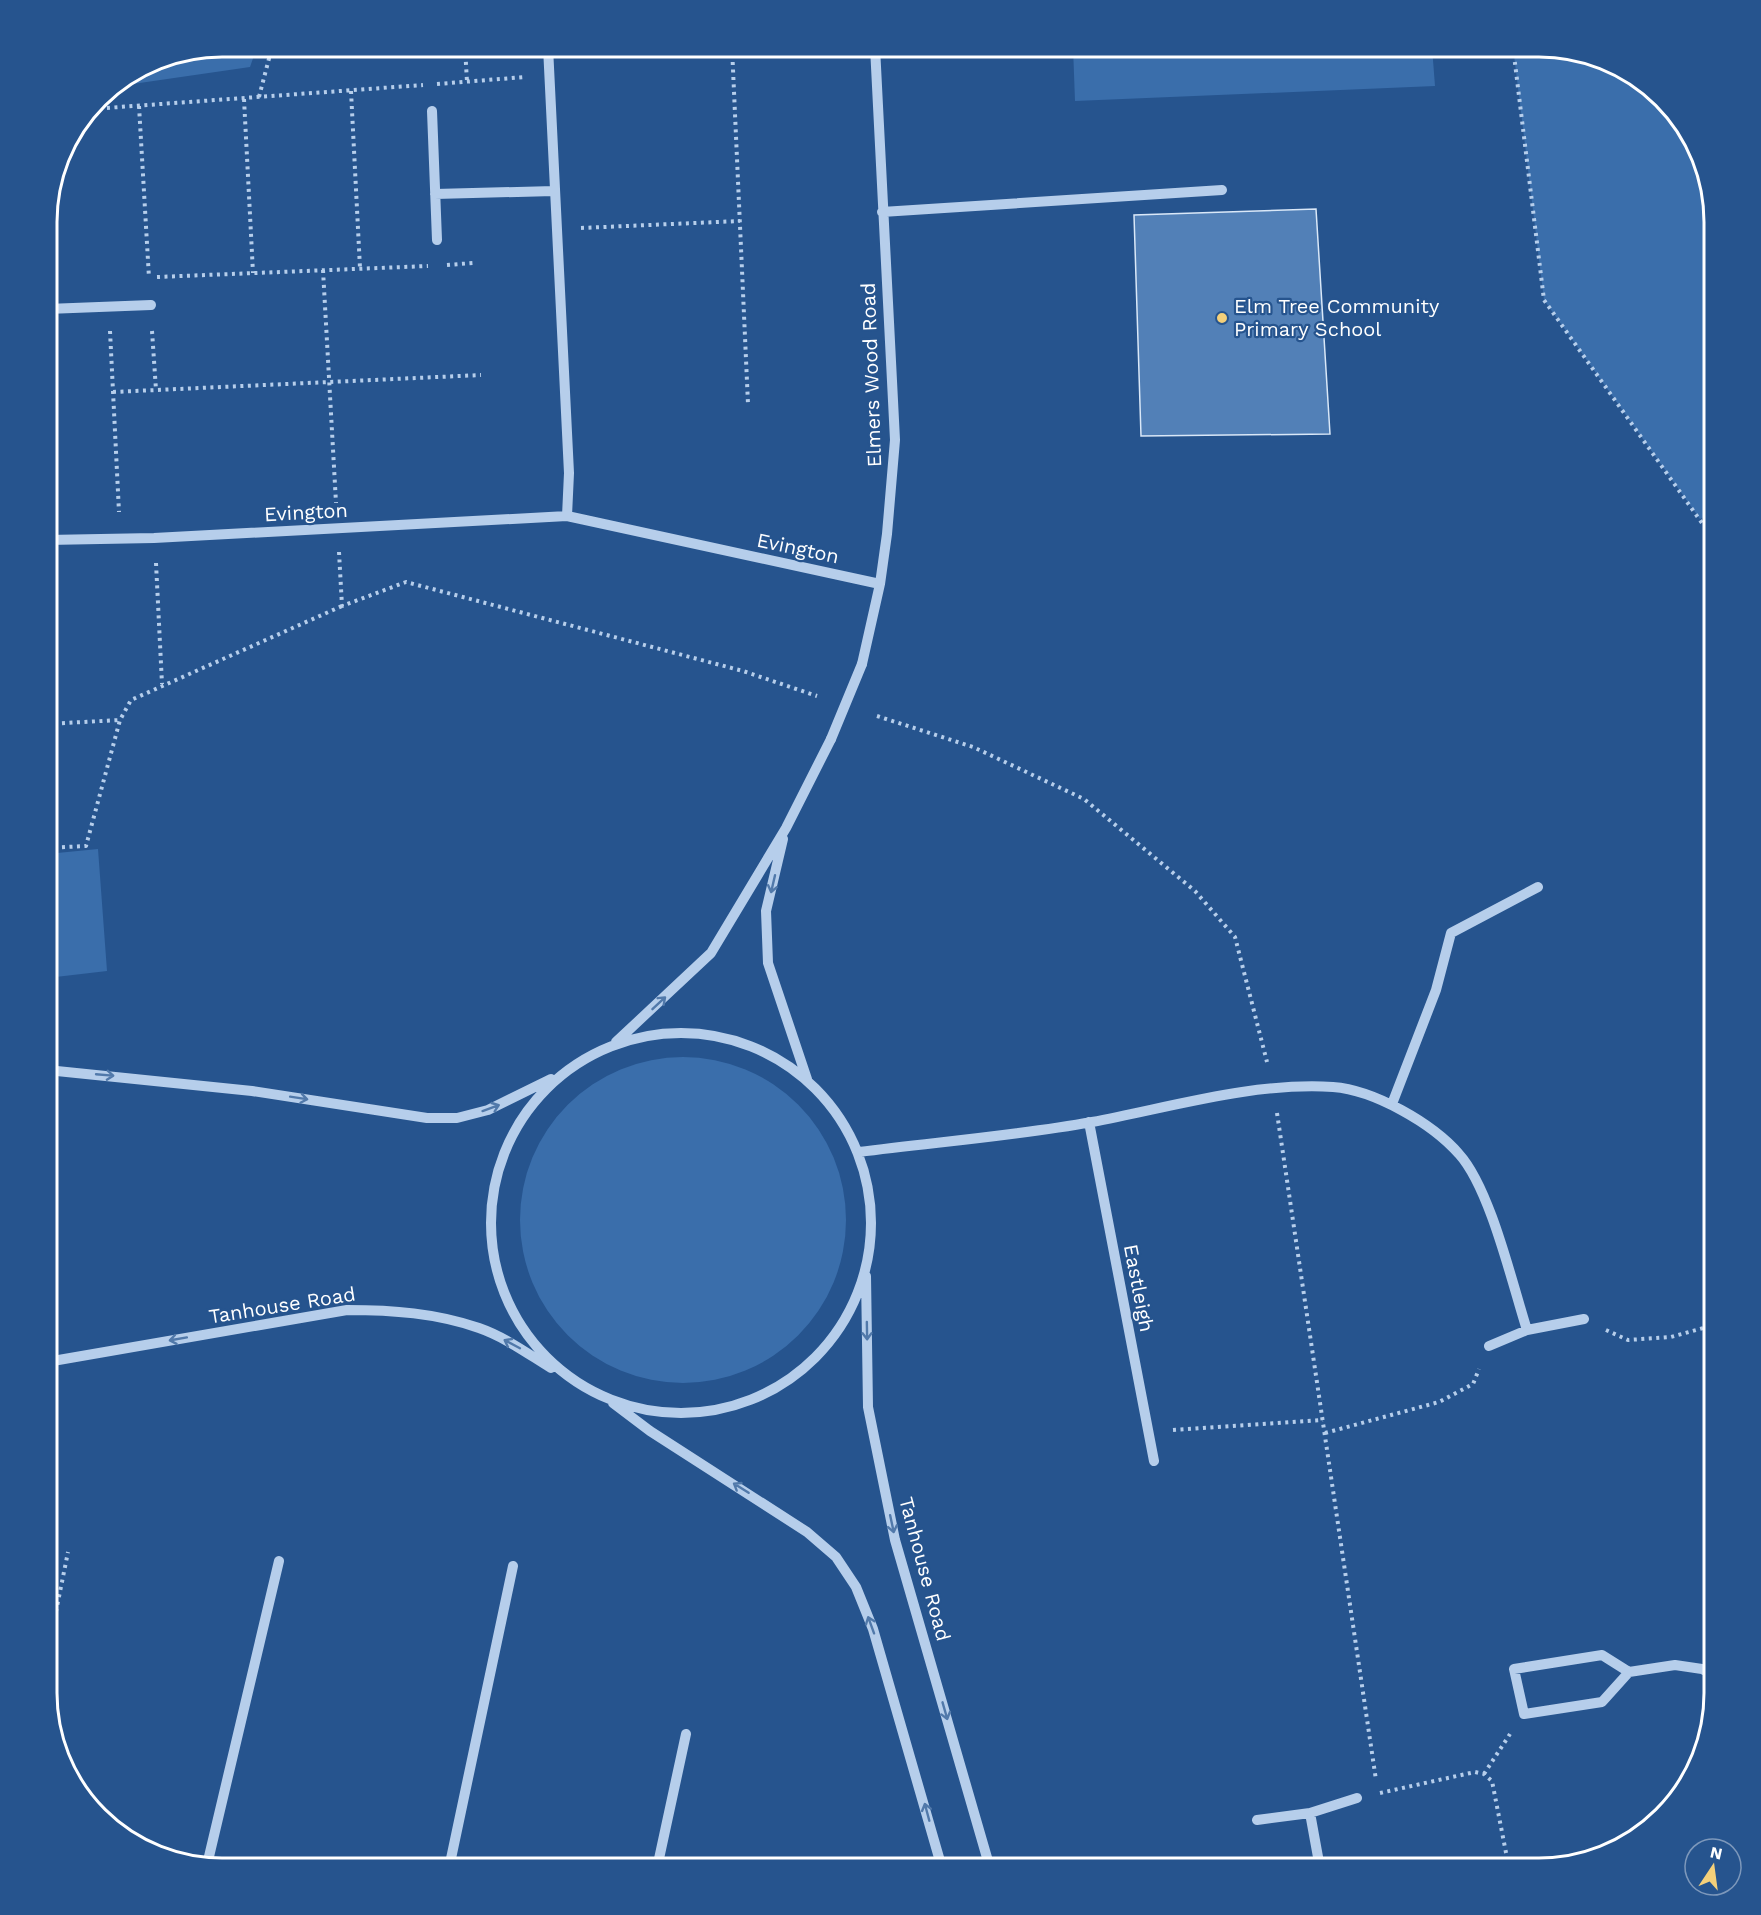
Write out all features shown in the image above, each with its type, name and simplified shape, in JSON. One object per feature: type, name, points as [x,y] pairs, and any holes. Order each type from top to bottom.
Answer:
[{"type":"street","points":[[549,57],[569,473],[567,516]]},
{"type":"street","name":"Elmers Wood Road","points":[[616,1042],[711,953],[786,828],[831,739],[862,664],[880,584],[895,440],[875,57]]},
{"type":"street","points":[[432,111],[437,240]]},
{"type":"street","points":[[435,194],[554,190]]},
{"type":"street","points":[[882,212],[1222,190]]},
{"type":"street","points":[[57,309],[151,304]]},
{"type":"street","name":"Evington","points":[[57,540],[154,538],[567,516],[880,584]]},
{"type":"street","name":"Elmers Wood Road","points":[[786,828],[766,911],[768,963],[807,1079]]},
{"type":"street","points":[[1392,1104],[1436,990],[1451,933],[1538,887]]},
{"type":"street","points":[[57,1071],[252,1091],[427,1118],[457,1118],[488,1110],[521,1096],[616,1042],[666,1031],[716,1035],[765,1051],[807,1079],[837,1113],[859,1152],[872,1212],[866,1273],[843,1325],[805,1368],[756,1399],[701,1413],[653,1410],[610,1401]]},
{"type":"street","points":[[559,1074],[519,1120],[495,1175],[489,1235],[503,1294],[534,1346],[580,1385],[610,1401],[650,1431],[807,1532],[836,1557],[856,1587],[873,1629],[939,1858]]},
{"type":"street","points":[[859,1152],[1089,1122],[1273,1088],[1335,1087],[1392,1104],[1427,1125],[1460,1154],[1481,1188],[1527,1330]]},
{"type":"street","name":"Eastleigh","points":[[1089,1122],[1154,1461]]},
{"type":"street","name":"Tanhouse Road","points":[[866,1273],[868,1407],[895,1540],[987,1858]]},
{"type":"street","name":"Tanhouse Road","points":[[57,1360],[347,1310],[395,1310],[438,1317],[480,1328],[514,1345],[580,1385]]},
{"type":"street","points":[[1489,1346],[1527,1330],[1584,1319]]},
{"type":"street","points":[[209,1858],[279,1561]]},
{"type":"street","points":[[451,1858],[513,1566]]},
{"type":"street","points":[[1629,1672],[1602,1654],[1514,1669],[1524,1713],[1602,1702],[1629,1672],[1675,1665],[1702,1669]]},
{"type":"street","points":[[659,1858],[686,1734]]},
{"type":"street","points":[[1257,1820],[1310,1813],[1357,1798]]},
{"type":"street","points":[[1310,1813],[1318,1858]]},
{"type":"path","points":[[259,97],[269,57]]},
{"type":"path","points":[[466,57],[467,82]]},
{"type":"path","points":[[732,57],[748,404]]},
{"type":"path","points":[[1514,57],[1544,300],[1704,526]]},
{"type":"path","points":[[103,108],[550,74]]},
{"type":"path","points":[[351,91],[360,268]]},
{"type":"path","points":[[244,99],[253,273]]},
{"type":"path","points":[[139,106],[156,390]]},
{"type":"path","points":[[556,229],[740,221]]},
{"type":"path","points":[[149,278],[473,263]]},
{"type":"path","points":[[323,270],[342,606]]},
{"type":"path","points":[[109,306],[121,538]]},
{"type":"path","points":[[113,392],[481,375]]},
{"type":"path","points":[[154,538],[162,684]]},
{"type":"path","points":[[57,847],[86,846],[120,720],[131,699],[342,606],[406,582],[743,671],[817,696]]},
{"type":"path","points":[[877,716],[973,747],[1084,800],[1195,891],[1235,937],[1273,1088],[1378,1794],[1475,1772],[1484,1774],[1492,1781],[1507,1858]]},
{"type":"path","points":[[57,723],[120,720]]},
{"type":"path","points":[[1584,1319],[1628,1340],[1671,1336],[1704,1328]]},
{"type":"path","points":[[1324,1433],[1447,1398],[1473,1384],[1489,1346]]},
{"type":"path","points":[[1149,1432],[1323,1420]]},
{"type":"path","points":[[57,1604],[68,1552]]},
{"type":"path","points":[[1484,1774],[1524,1713]]},
{"type":"shaded area","points":[[211,57],[254,57],[250,67],[131,84],[159,70],[190,60]]},
{"type":"shaded area","points":[[1073,57],[1433,57],[1435,86],[1075,101]]},
{"type":"shaded area","points":[[1514,57],[1550,57],[1571,60],[1622,79],[1640,91],[1663,113],[1687,149],[1701,190],[1704,211],[1704,517],[1700,519],[1544,300]]},
{"type":"shaded area","points":[[98,849],[107,971],[57,977],[57,853]]},
{"type":"shaded area","points":[[683,1057],[715,1060],[745,1069],[774,1084],[798,1105],[819,1129],[834,1158],[843,1188],[846,1220],[843,1252],[834,1282],[819,1311],[798,1335],[774,1356],[745,1371],[715,1380],[683,1383],[651,1380],[621,1371],[592,1356],[568,1335],[547,1311],[532,1282],[523,1252],[520,1220],[523,1188],[532,1158],[547,1129],[568,1105],[592,1084],[621,1069],[651,1060]]},
{"type":"building","points":[[1316,209],[1330,434],[1141,436],[1134,215]]},
{"type":"place","name":"Elm Tree Community Primary School","points":[[1222,318]]}]
